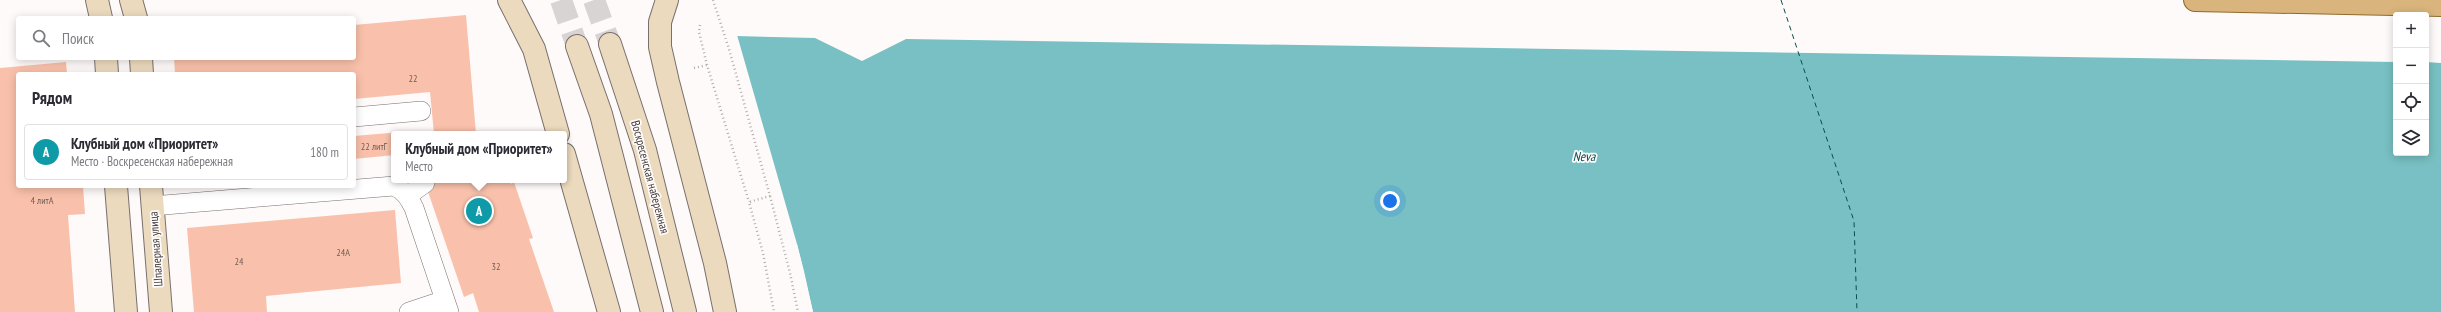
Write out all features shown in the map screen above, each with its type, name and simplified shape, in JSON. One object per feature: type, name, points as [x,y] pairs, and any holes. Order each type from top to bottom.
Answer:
[{"type":"main road","points":[[97,0],[101,16]]},
{"type":"main road","points":[[131,0],[135,16]]},
{"type":"main road","points":[[509,0],[534,49],[557,131]]},
{"type":"main road","points":[[667,0],[660,22],[660,47],[715,263],[725,312]]},
{"type":"main road","points":[[2195,0],[2441,5]]},
{"type":"main road","name":"Воскресенская набережная","points":[[610,44],[645,150],[684,312]]},
{"type":"main road","points":[[577,46],[601,114],[652,312]]},
{"type":"main road","points":[[106,60],[107,72]]},
{"type":"main road","points":[[141,60],[142,72]]},
{"type":"main road","points":[[567,165],[609,312]]},
{"type":"main road","points":[[116,188],[126,312]]},
{"type":"main road","name":"Шпалерная улица","points":[[152,196],[161,312]]},
{"type":"lane","points":[[356,117],[421,111]]},
{"type":"lane","points":[[407,196],[425,183]]},
{"type":"lane","points":[[356,188],[394,186],[401,189],[414,208],[447,306],[409,312]]},
{"type":"lane","points":[[152,196],[344,188]]},
{"type":"path","points":[[713,0],[729,49],[770,196],[790,273],[798,312]]},
{"type":"path","points":[[700,25],[699,32],[707,65],[749,202],[762,253],[774,312]]},
{"type":"path","points":[[690,68],[707,65]]},
{"type":"path","points":[[749,202],[770,196]]},
{"type":"water","name":"Neva","points":[[727,0],[2441,0],[2441,312],[813,312],[797,244]]},
{"type":"pier","points":[[725,0],[2441,0],[2441,63],[2429,62],[2429,12],[2393,12],[2393,62],[906,39],[862,61],[815,38],[736,36]]},
{"type":"pier","points":[[795,244],[797,244],[813,312],[811,312]]},
{"type":"building","points":[[466,15],[476,131],[434,131],[430,92],[356,99],[356,72],[175,72],[174,60],[356,60],[356,25]]},
{"type":"building","points":[[66,62],[67,72],[16,72],[16,188],[83,188],[85,214],[68,215],[75,312],[0,312],[0,68]]},
{"type":"building","points":[[391,133],[391,155],[356,159],[356,136]]},
{"type":"building","points":[[425,183],[514,183],[533,238],[529,239],[554,312],[479,312],[473,293],[464,297]]},
{"type":"building","points":[[395,210],[401,283],[266,296],[267,312],[194,312],[187,228]]},
{"type":"ferry route","points":[[1781,0],[1854,221],[1857,312]]},
{"type":"tunnel","points":[[561,0],[577,46]]},
{"type":"tunnel","points":[[594,0],[610,44]]},
{"type":"place","name":"Клубный дом «Приоритет»","points":[[479,211]]}]
